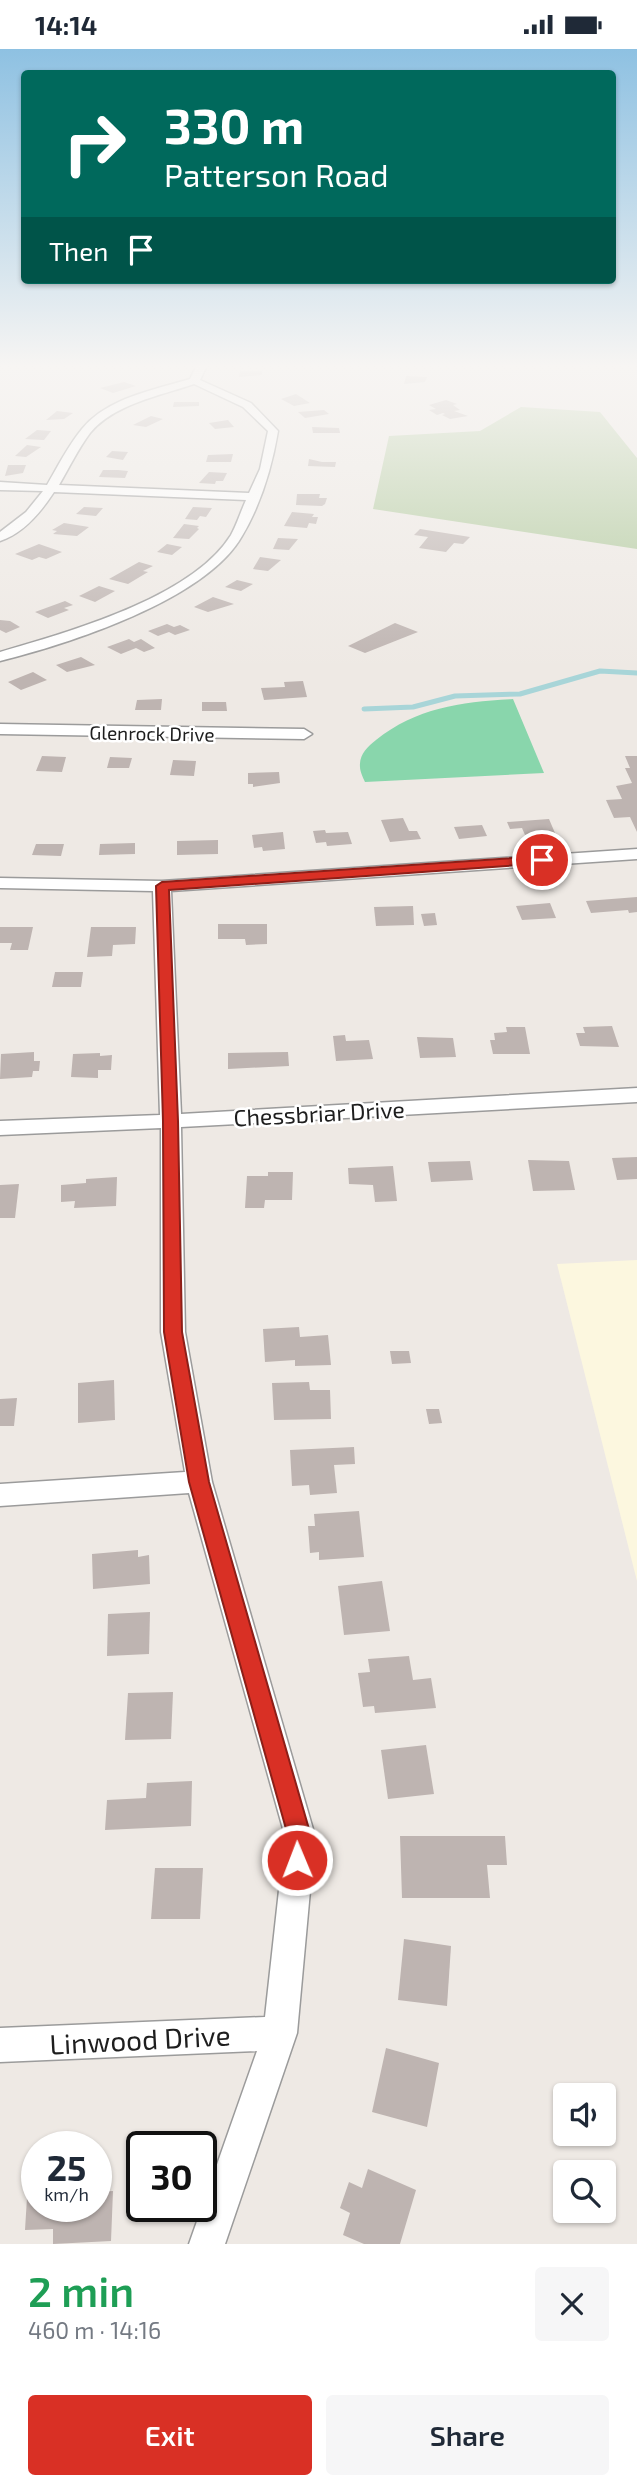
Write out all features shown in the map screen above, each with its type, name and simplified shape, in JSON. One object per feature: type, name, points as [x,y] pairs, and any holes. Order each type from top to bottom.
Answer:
[{"type":"street","points":[[0,537],[20,527],[54,488],[67,465]]},
{"type":"street","points":[[0,657],[84,631],[155,601],[205,569],[236,537],[267,465]]},
{"type":"street","points":[[0,486],[252,497]]},
{"type":"street","name":"Glenrock Drive","points":[[0,729],[304,734]]},
{"type":"street","points":[[0,883],[162,886],[637,854]]},
{"type":"street","points":[[162,886],[171,1121],[173,1332],[199,1482],[300,1836],[280,2033],[208,2244]]},
{"type":"street","name":"Chessbriar Drive","points":[[0,1128],[637,1095]]},
{"type":"street","points":[[0,1495],[199,1482]]},
{"type":"street","name":"Linwood Drive","points":[[0,2045],[280,2033]]},
{"type":"shaded area","points":[[637,1260],[637,1581],[557,1264]]},
{"type":"green space","points":[[383,465],[637,465],[637,549],[373,509]]},
{"type":"green space","points":[[513,699],[544,773],[365,782],[360,769],[362,755],[373,743],[408,720],[441,708]]},
{"type":"building","points":[[8,465],[26,465],[23,473],[5,476]]},
{"type":"building","points":[[103,470],[128,471],[125,478],[99,477]]},
{"type":"building","points":[[209,472],[227,473],[223,481],[216,481],[215,484],[199,483]]},
{"type":"building","points":[[297,494],[320,494],[319,498],[327,498],[322,506],[296,505]]},
{"type":"building","points":[[84,507],[103,508],[96,516],[76,514]]},
{"type":"building","points":[[193,507],[212,508],[206,517],[200,516],[197,520],[185,519]]},
{"type":"building","points":[[292,512],[314,514],[312,517],[318,517],[316,524],[309,523],[307,528],[284,526]]},
{"type":"building","points":[[64,523],[89,527],[77,536],[53,534],[57,531],[52,530]]},
{"type":"building","points":[[184,524],[199,526],[199,529],[189,539],[173,538]]},
{"type":"building","points":[[420,529],[470,537],[463,544],[454,543],[446,552],[419,548],[428,537],[414,535]]},
{"type":"building","points":[[278,538],[298,539],[289,550],[273,549]]},
{"type":"building","points":[[39,544],[62,552],[46,559],[39,557],[32,560],[15,554]]},
{"type":"building","points":[[167,544],[182,547],[172,555],[157,552]]},
{"type":"building","points":[[260,557],[281,560],[268,571],[253,569]]},
{"type":"building","points":[[139,562],[153,566],[128,584],[109,579]]},
{"type":"building","points":[[237,580],[253,584],[241,591],[225,587]]},
{"type":"building","points":[[99,586],[115,591],[95,602],[79,596]]},
{"type":"building","points":[[213,597],[234,604],[208,612],[194,607]]},
{"type":"building","points":[[65,601],[73,605],[64,608],[69,610],[48,618],[35,612]]},
{"type":"building","points":[[0,620],[10,621],[20,627],[6,633],[0,630]]},
{"type":"building","points":[[395,623],[418,632],[365,653],[348,646]]},
{"type":"building","points":[[167,624],[174,627],[180,625],[190,630],[175,635],[169,632],[158,636],[148,631]]},
{"type":"building","points":[[129,639],[134,642],[141,639],[155,648],[144,652],[136,648],[121,654],[107,647]]},
{"type":"building","points":[[81,657],[95,665],[67,672],[56,665]]},
{"type":"building","points":[[33,672],[47,680],[21,690],[8,682]]},
{"type":"building","points":[[303,681],[307,697],[264,700],[261,688],[285,687],[284,682]]},
{"type":"building","points":[[162,699],[161,710],[135,710],[137,700]]},
{"type":"building","points":[[202,702],[226,702],[227,711],[202,711]]},
{"type":"building","points":[[42,756],[66,757],[62,772],[36,771]]},
{"type":"building","points":[[625,756],[637,756],[637,832],[630,817],[614,818],[606,800],[622,799],[616,786],[632,783],[625,768],[630,768]]},
{"type":"building","points":[[110,757],[132,758],[129,768],[107,768]]},
{"type":"building","points":[[173,760],[196,761],[194,776],[170,775]]},
{"type":"building","points":[[279,772],[280,783],[253,787],[253,784],[248,784],[248,773]]},
{"type":"building","points":[[403,818],[409,831],[417,831],[421,839],[390,842],[381,820]]},
{"type":"building","points":[[549,819],[555,833],[525,835],[522,828],[510,829],[507,822]]},
{"type":"building","points":[[482,825],[487,836],[459,839],[454,827]]},
{"type":"building","points":[[325,830],[326,833],[348,832],[352,844],[327,846],[326,842],[316,843],[313,831]]},
{"type":"building","points":[[283,832],[285,849],[263,851],[262,847],[254,848],[252,835]]},
{"type":"building","points":[[218,840],[218,854],[177,855],[177,841]]},
{"type":"building","points":[[135,843],[135,854],[99,855],[100,844]]},
{"type":"building","points":[[36,844],[64,844],[61,856],[32,855]]},
{"type":"building","points":[[637,897],[637,912],[629,913],[628,910],[591,913],[586,901]]},
{"type":"building","points":[[550,903],[556,918],[522,920],[516,906]]},
{"type":"building","points":[[413,906],[414,925],[376,926],[374,907]]},
{"type":"building","points":[[435,913],[437,925],[424,926],[421,914]]},
{"type":"building","points":[[218,924],[267,924],[267,944],[246,945],[245,939],[218,939]]},
{"type":"building","points":[[0,927],[33,927],[28,950],[10,950],[12,943],[0,943]]},
{"type":"building","points":[[91,927],[136,927],[135,944],[113,945],[112,956],[87,957]]},
{"type":"building","points":[[55,972],[83,972],[81,987],[52,987]]},
{"type":"building","points":[[612,1026],[619,1047],[580,1046],[576,1033],[585,1033],[583,1027]]},
{"type":"building","points":[[506,1027],[525,1027],[530,1054],[493,1054],[490,1040],[495,1040],[494,1033],[507,1032]]},
{"type":"building","points":[[345,1035],[346,1041],[369,1040],[373,1059],[336,1061],[333,1036]]},
{"type":"building","points":[[417,1037],[453,1038],[456,1057],[420,1058]]},
{"type":"building","points":[[34,1052],[34,1061],[40,1061],[39,1071],[33,1071],[32,1077],[0,1079],[1,1054]]},
{"type":"building","points":[[288,1052],[289,1066],[228,1069],[228,1053]]},
{"type":"building","points":[[100,1053],[100,1056],[112,1055],[111,1070],[98,1070],[98,1078],[71,1077],[73,1054]]},
{"type":"building","points":[[637,1157],[637,1179],[617,1180],[612,1158]]},
{"type":"building","points":[[528,1160],[569,1161],[575,1190],[533,1191]]},
{"type":"building","points":[[470,1161],[473,1180],[431,1182],[428,1162]]},
{"type":"building","points":[[393,1166],[397,1201],[375,1202],[373,1185],[349,1184],[348,1168]]},
{"type":"building","points":[[268,1172],[293,1172],[292,1200],[265,1200],[264,1208],[245,1208],[247,1176],[268,1176]]},
{"type":"building","points":[[117,1177],[116,1206],[74,1208],[75,1201],[61,1202],[61,1185],[86,1183],[86,1179]]},
{"type":"building","points":[[19,1184],[15,1218],[0,1218],[0,1185]]},
{"type":"building","points":[[299,1327],[300,1337],[328,1335],[331,1365],[295,1366],[295,1360],[265,1362],[263,1329]]},
{"type":"building","points":[[390,1351],[409,1351],[411,1363],[392,1364]]},
{"type":"building","points":[[114,1380],[115,1420],[78,1423],[78,1383]]},
{"type":"building","points":[[309,1382],[310,1390],[330,1390],[331,1419],[274,1420],[272,1383]]},
{"type":"building","points":[[17,1398],[14,1426],[0,1426],[0,1399]]},
{"type":"building","points":[[426,1409],[439,1409],[442,1423],[429,1424]]},
{"type":"building","points":[[354,1447],[355,1464],[334,1465],[337,1493],[310,1495],[309,1485],[292,1486],[290,1450]]},
{"type":"building","points":[[359,1511],[364,1557],[319,1560],[319,1552],[310,1553],[308,1526],[315,1526],[314,1514]]},
{"type":"building","points":[[138,1550],[138,1557],[149,1555],[150,1584],[93,1589],[92,1554]]},
{"type":"building","points":[[382,1581],[390,1631],[344,1635],[338,1586]]},
{"type":"building","points":[[150,1612],[149,1654],[107,1656],[108,1614]]},
{"type":"building","points":[[409,1656],[413,1680],[431,1678],[436,1708],[375,1713],[374,1706],[363,1707],[358,1673],[370,1672],[368,1659]]},
{"type":"building","points":[[173,1692],[171,1739],[125,1740],[128,1693]]},
{"type":"building","points":[[426,1745],[434,1794],[388,1799],[381,1750]]},
{"type":"building","points":[[192,1781],[191,1826],[105,1830],[107,1800],[146,1798],[147,1783]]},
{"type":"building","points":[[400,1836],[505,1836],[507,1865],[487,1865],[490,1898],[402,1898]]},
{"type":"building","points":[[155,1868],[203,1868],[200,1919],[151,1919]]},
{"type":"building","points":[[404,1939],[451,1946],[447,2006],[398,2000]]},
{"type":"building","points":[[386,2048],[439,2063],[427,2127],[372,2112]]},
{"type":"building","points":[[368,2169],[416,2190],[400,2244],[364,2244],[343,2235],[350,2213],[340,2208],[349,2182],[362,2188]]},
{"type":"building","points":[[25,2222],[112,2222],[111,2241],[53,2244],[53,2229],[25,2230]]},
{"type":"waterway","points":[[364,709],[413,707],[455,696],[520,694],[600,671],[637,673]]},
{"type":"route","points":[[297,1860],[300,1836],[199,1482],[173,1332],[171,1121],[162,886],[542,860]]}]
